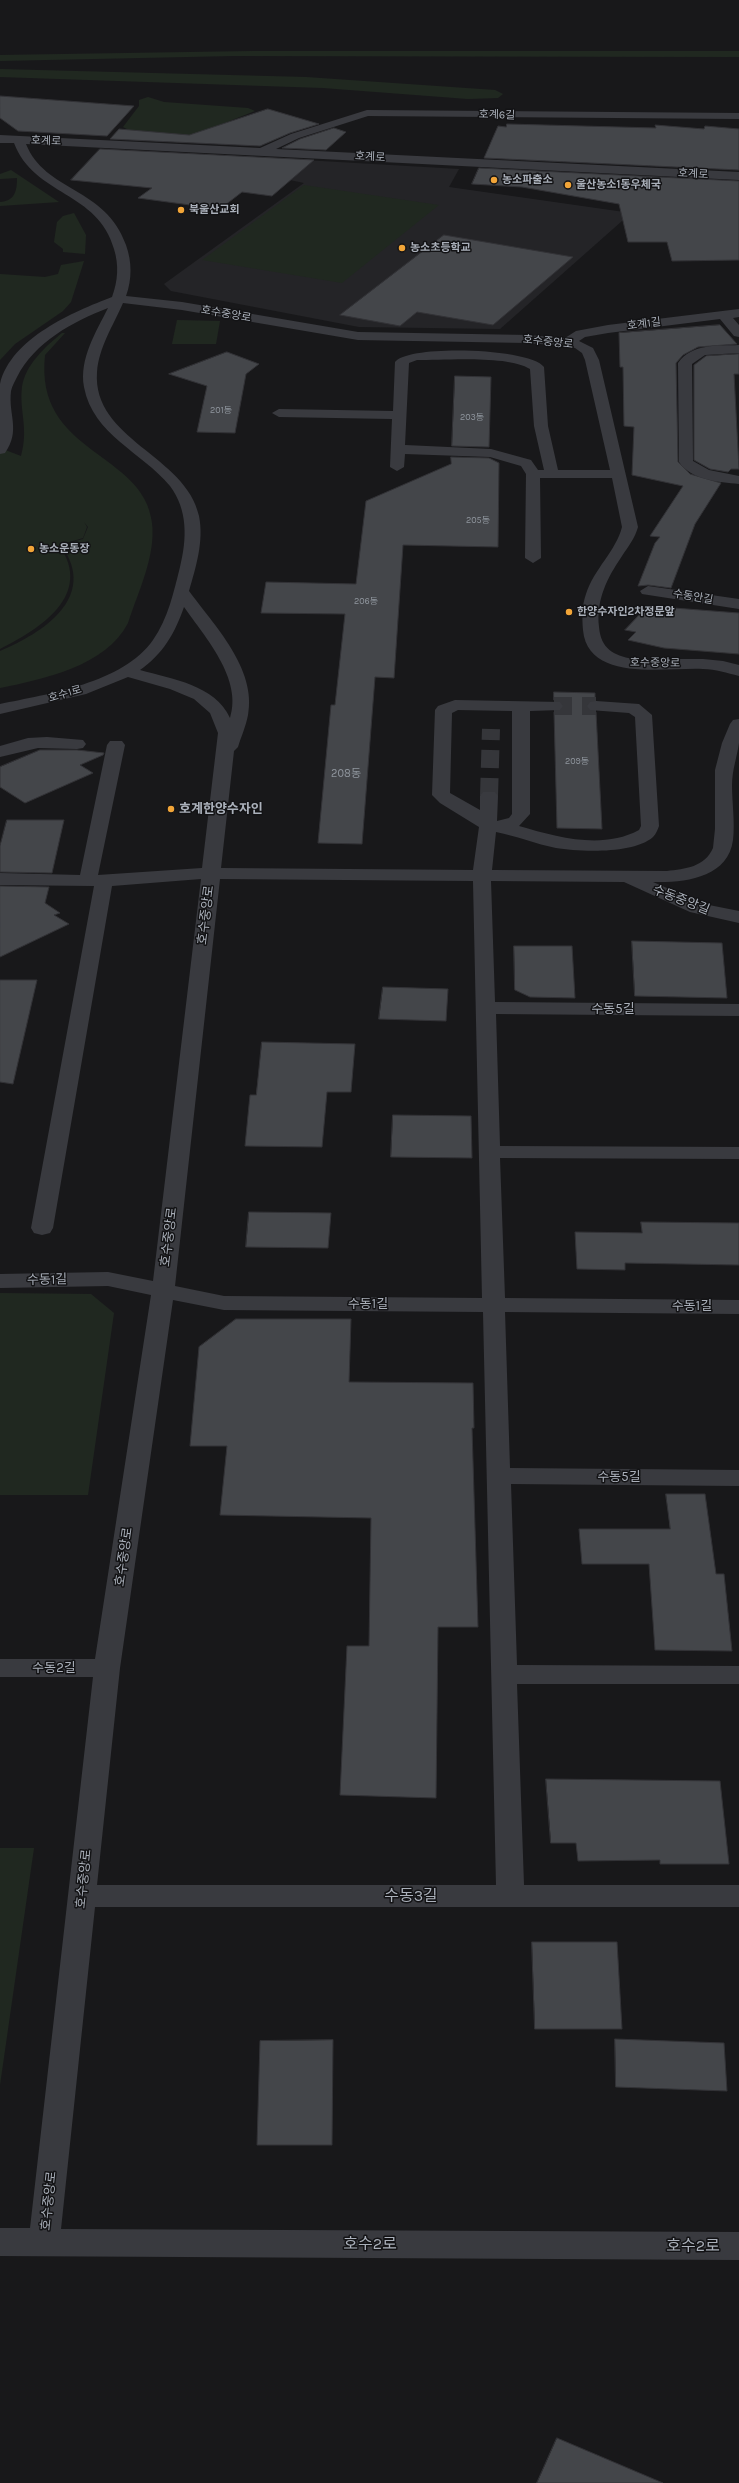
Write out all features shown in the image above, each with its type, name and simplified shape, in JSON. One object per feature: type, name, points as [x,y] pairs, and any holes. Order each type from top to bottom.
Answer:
[{"type":"street","name":"호계6길","points":[[263,151],[295,136],[367,113],[739,116]]},
{"type":"street","name":"호계로","points":[[0,139],[739,176]]},
{"type":"street","points":[[19,140],[21,152],[29,164],[88,202],[103,215],[114,231],[122,256],[124,276],[118,299],[91,363],[91,388],[102,415],[120,436],[169,476],[186,498],[193,524],[192,555],[182,591],[164,635],[153,652],[127,671]]},
{"type":"street","points":[[0,450],[6,440],[7,430],[4,390],[19,360],[29,348],[64,323],[87,310],[118,299]]},
{"type":"street","name":"호수중앙로","points":[[118,299],[182,306],[358,336],[527,338],[567,342],[584,348],[592,360],[630,527],[628,535],[595,588],[591,599],[590,619],[595,649],[603,656],[622,662],[718,664],[739,671]]},
{"type":"street","name":"호계1길","points":[[567,342],[581,334],[608,329],[739,313]]},
{"type":"street","points":[[723,315],[739,333]]},
{"type":"street","points":[[739,349],[700,352],[690,356],[685,363],[686,462],[692,469],[702,473],[739,480]]},
{"type":"street","points":[[398,467],[402,362],[405,359],[417,356],[511,357],[534,364],[537,367],[541,426],[552,474]]},
{"type":"street","points":[[279,413],[400,415]]},
{"type":"street","points":[[398,449],[464,451],[498,454],[526,463],[533,474],[533,558]]},
{"type":"street","points":[[533,474],[618,474]]},
{"type":"street","points":[[182,591],[227,656],[239,683],[240,714],[226,756]]},
{"type":"street","name":"수동안길","points":[[648,591],[680,594],[702,600],[739,604]]},
{"type":"street","name":"호수중앙로","points":[[44,2242],[107,1668],[163,1292],[226,756],[227,733],[217,710],[203,698],[172,684],[127,671]]},
{"type":"street","name":"호수1로","points":[[0,709],[52,698],[95,685],[127,671]]},
{"type":"street","points":[[554,706],[455,705],[444,710],[441,795],[450,802],[495,826],[547,841],[568,844],[628,843],[647,833],[650,826],[644,715],[634,708],[596,706]]},
{"type":"street","points":[[495,826],[515,822],[521,814],[521,705]]},
{"type":"street","name":"호수중앙로","points":[[211,874],[667,877],[693,872],[709,866],[719,856],[724,841],[723,777],[728,748],[739,724]]},
{"type":"street","points":[[0,752],[28,742],[50,741],[77,744]]},
{"type":"street","points":[[42,1228],[116,745]]},
{"type":"street","points":[[489,796],[495,826],[482,876],[510,1896]]},
{"type":"street","points":[[0,879],[96,881],[211,874]]},
{"type":"street","name":"수동중앙길","points":[[626,876],[662,895],[699,908],[739,917]]},
{"type":"street","name":"수동5길","points":[[486,1008],[739,1010]]},
{"type":"street","points":[[490,1152],[739,1153]]},
{"type":"street","name":"수동1길","points":[[0,1281],[108,1279],[163,1292],[224,1302],[739,1307]]},
{"type":"street","name":"수동5길","points":[[499,1476],[739,1478]]},
{"type":"street","name":"수동2길","points":[[0,1668],[107,1668]]},
{"type":"street","points":[[504,1674],[739,1675]]},
{"type":"street","name":"수동3길","points":[[82,1896],[739,1896]]},
{"type":"street","name":"호수2로","points":[[0,2242],[739,2246]]},
{"type":"shaded area","points":[[252,51],[739,51],[739,57],[233,56],[0,61],[0,55]]},
{"type":"shaded area","points":[[0,69],[306,77],[495,90],[503,94],[498,98],[468,99],[323,88],[0,77]]},
{"type":"shaded area","points":[[148,97],[164,102],[248,108],[255,111],[212,128],[231,140],[131,131],[123,127],[139,106],[139,100]]},
{"type":"shaded area","name":"농소초등학교","points":[[286,159],[459,169],[449,187],[631,213],[500,329],[359,327],[171,291],[164,284],[304,183],[276,177]]},
{"type":"shaded area","points":[[11,170],[59,202],[0,206],[0,202],[9,200],[16,191],[17,178],[0,179],[0,174]]},
{"type":"shaded area","points":[[304,185],[439,205],[342,283],[202,260]]},
{"type":"shaded area","points":[[74,213],[86,235],[85,254],[63,252],[63,249],[54,242],[57,222],[63,216]]},
{"type":"shaded area","points":[[84,261],[71,302],[63,311],[15,344],[0,360],[0,274],[45,277],[58,274],[61,265]]},
{"type":"shaded area","points":[[177,320],[220,321],[216,344],[172,344]]},
{"type":"shaded area","points":[[62,333],[65,333],[45,355],[46,388],[56,413],[72,433],[91,450],[130,480],[145,499],[152,523],[153,536],[149,561],[128,623],[118,638],[105,650],[89,660],[54,675],[0,688],[0,651],[33,634],[48,623],[61,611],[70,597],[74,581],[71,564],[61,545],[83,539],[88,527],[84,522],[87,527],[83,538],[59,545],[68,563],[70,580],[66,595],[58,608],[31,631],[0,649],[0,448],[21,456],[24,428],[21,396],[24,379],[27,371],[37,357]]},
{"type":"shaded area","points":[[0,1293],[91,1294],[114,1313],[88,1495],[0,1495]]},
{"type":"shaded area","points":[[0,1848],[34,1848],[0,2085]]},
{"type":"building","points":[[0,96],[134,106],[107,136],[18,131],[0,118]]},
{"type":"building","points":[[268,109],[319,124],[290,133],[260,146],[110,139],[119,129],[189,135]]},
{"type":"building","points":[[507,124],[656,128],[655,125],[704,129],[705,126],[739,129],[739,170],[484,158],[498,126],[506,127]]},
{"type":"building","points":[[334,128],[346,132],[326,150],[282,148],[300,139]]},
{"type":"building","points":[[100,149],[314,160],[272,196],[242,192],[220,209],[138,198],[152,188],[71,180]]},
{"type":"building","points":[[479,168],[739,181],[739,260],[672,261],[667,242],[628,242],[619,204],[522,187],[472,184]]},
{"type":"building","points":[[444,235],[573,257],[493,325],[417,312],[400,326],[340,315]]},
{"type":"building","points":[[720,325],[737,344],[698,347],[683,355],[676,363],[678,462],[690,474],[721,483],[695,524],[671,588],[648,585],[638,586],[655,543],[660,537],[650,536],[683,486],[632,475],[634,427],[624,426],[623,367],[620,367],[619,333]]},
{"type":"building","points":[[227,352],[259,364],[246,374],[235,433],[197,432],[207,386],[169,374]]},
{"type":"building","points":[[739,354],[739,374],[734,374],[739,469],[731,469],[728,472],[710,469],[694,460],[694,365],[706,356]]},
{"type":"building","points":[[455,376],[491,377],[489,447],[452,446]]},
{"type":"building","points":[[451,457],[489,458],[499,463],[498,547],[403,545],[394,678],[375,677],[362,844],[318,843],[331,705],[335,705],[345,614],[261,613],[266,582],[356,584],[366,501],[451,464]]},
{"type":"building","points":[[648,606],[739,613],[739,654],[664,648],[628,640],[636,632],[625,630]]},
{"type":"building","points":[[554,692],[595,693],[595,700],[589,701],[586,706],[589,711],[596,712],[602,829],[557,828],[554,712],[561,711],[564,706],[561,701],[554,700]]},
{"type":"building","points":[[40,750],[77,750],[104,753],[103,755],[80,765],[93,773],[25,803],[0,787],[0,767]]},
{"type":"building","points":[[7,820],[64,820],[52,873],[0,872],[0,846]]},
{"type":"building","points":[[0,886],[49,887],[45,903],[60,913],[54,915],[69,924],[0,957]]},
{"type":"building","points":[[632,941],[722,943],[727,998],[635,996]]},
{"type":"building","points":[[514,946],[572,946],[575,998],[530,997],[515,990]]},
{"type":"building","points":[[0,980],[37,980],[13,1084],[0,1082]]},
{"type":"building","points":[[383,987],[448,989],[446,1021],[379,1019]]},
{"type":"building","points":[[262,1042],[355,1044],[351,1092],[327,1092],[322,1147],[245,1146],[250,1095],[256,1095]]},
{"type":"building","points":[[393,1115],[471,1116],[472,1158],[391,1157]]},
{"type":"building","points":[[249,1212],[331,1213],[328,1248],[246,1247]]},
{"type":"building","points":[[641,1222],[739,1223],[739,1265],[625,1263],[625,1270],[577,1269],[575,1232],[642,1233]]},
{"type":"building","points":[[236,1319],[351,1319],[349,1382],[473,1383],[474,1428],[472,1428],[478,1627],[438,1627],[436,1798],[340,1795],[347,1646],[369,1646],[371,1518],[220,1515],[227,1446],[190,1446],[199,1347]]},
{"type":"building","points":[[666,1494],[705,1494],[716,1574],[724,1574],[732,1651],[655,1650],[649,1564],[582,1564],[579,1529],[670,1529]]},
{"type":"building","points":[[546,1779],[720,1781],[729,1864],[660,1864],[660,1860],[578,1861],[576,1843],[551,1843]]},
{"type":"building","points":[[532,1942],[617,1942],[622,2029],[535,2029]]},
{"type":"building","points":[[615,2039],[724,2043],[727,2091],[616,2087]]},
{"type":"building","points":[[333,2040],[332,2145],[257,2145],[260,2041]]},
{"type":"building","points":[[557,2438],[663,2483],[537,2483]]},
{"type":"tunnel","points":[[554,706],[596,706]]},
{"type":"tunnel","points":[[489,796],[491,729]]},
{"type":"place","name":"농소파출소","points":[[494,180]]},
{"type":"place","name":"울산농소1동우체국","points":[[568,185]]},
{"type":"place","name":"북울산교회","points":[[181,210]]},
{"type":"place","name":"농소초등학교","points":[[402,248]]},
{"type":"place","name":"농소운동장","points":[[31,549]]},
{"type":"place","name":"한양수자인2차정문앞","points":[[569,612]]},
{"type":"place","name":"호계한양수자인","points":[[171,809]]}]
